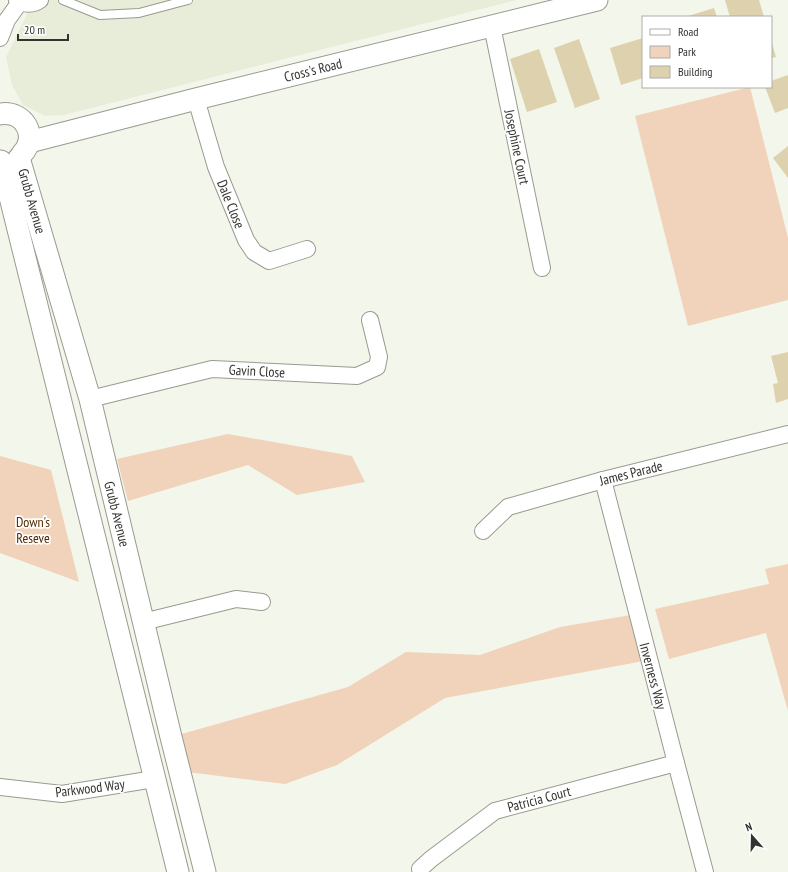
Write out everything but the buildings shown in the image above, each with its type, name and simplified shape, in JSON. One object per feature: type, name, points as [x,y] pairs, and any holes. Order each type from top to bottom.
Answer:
[{"type":"street","points":[[0,38],[7,20],[19,1],[26,4],[33,4],[40,0]]},
{"type":"street","name":"Cross's Road","points":[[12,156],[196,99],[597,0]]},
{"type":"street","name":"Josephine Court","points":[[492,26],[542,268]]},
{"type":"street","name":"Dale Close","points":[[196,99],[216,167],[246,240],[254,252],[269,261],[307,249]]},
{"type":"street","points":[[0,114],[5,113],[18,117],[24,122],[28,130],[30,138],[12,156]]},
{"type":"street","name":"Grubb Avenue","points":[[12,156],[90,399],[179,771],[206,872]]},
{"type":"street","name":"Grubb Avenue","points":[[12,156],[154,779],[178,872]]},
{"type":"street","name":"Gavin Close","points":[[90,399],[212,369],[357,376],[377,367],[379,357],[370,320]]},
{"type":"street","name":"James Parade","points":[[484,532],[508,507],[603,480],[788,434]]},
{"type":"street","name":"Inverness Way","points":[[603,480],[705,872]]},
{"type":"street","points":[[143,622],[236,599],[262,602]]},
{"type":"street","name":"Patricia Court","points":[[420,869],[495,811],[676,763]]},
{"type":"street","name":"Parkwood Way","points":[[0,787],[62,794],[154,779],[179,771]]},
{"type":"lane","points":[[62,0],[100,15],[139,13],[188,0]]},
{"type":"shaded area","points":[[34,0],[517,0],[64,115],[45,116],[23,105],[12,85],[6,57]]},
{"type":"green space","points":[[750,88],[788,238],[788,300],[688,326],[635,116]]},
{"type":"green space","points":[[228,434],[352,456],[365,482],[297,495],[248,465],[128,501],[117,459]]},
{"type":"green space","name":"Down's Reseve","points":[[0,456],[51,470],[79,582],[0,553]]},
{"type":"green space","points":[[788,564],[788,711],[766,633],[669,659],[655,609],[769,584],[765,569]]},
{"type":"green space","points":[[637,614],[649,660],[445,698],[337,765],[285,784],[179,771],[171,737],[348,687],[406,652],[480,655],[560,627]]}]
